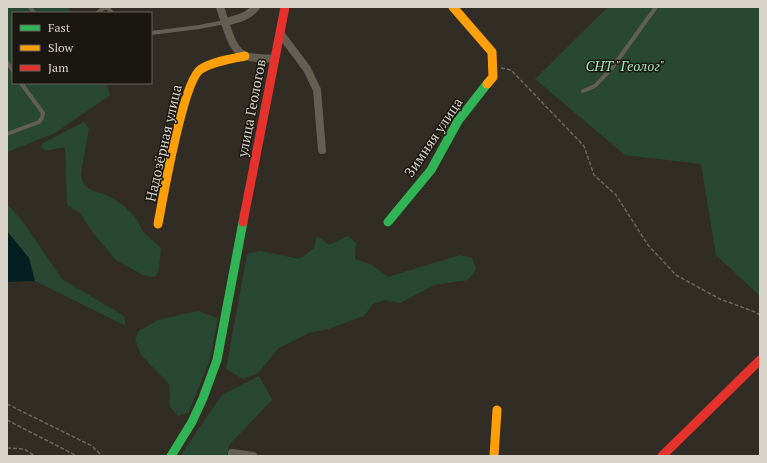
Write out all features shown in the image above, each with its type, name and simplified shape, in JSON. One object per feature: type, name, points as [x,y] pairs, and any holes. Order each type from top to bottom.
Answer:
[{"type":"street","points":[[220,7],[230,36],[244,56],[275,59]]},
{"type":"street","points":[[225,22],[241,18],[252,12],[256,7]]},
{"type":"street","name":"улица Геологов","points":[[172,456],[182,443],[199,411],[217,360],[285,7]]},
{"type":"street","name":"Зимняя улица","points":[[388,222],[431,170],[458,121],[493,77],[492,52],[453,7]]},
{"type":"street","points":[[280,32],[307,69],[317,90],[322,150]]},
{"type":"street","name":"Надозёрная улица","points":[[158,224],[183,105],[194,76],[200,69],[217,62],[244,56]]},
{"type":"street","points":[[662,456],[760,360]]},
{"type":"street","points":[[494,456],[498,410]]},
{"type":"street","points":[[232,456],[232,453],[253,456]]},
{"type":"lane","points":[[583,91],[595,86],[612,68],[656,7]]},
{"type":"lane","points":[[98,12],[104,8],[108,8],[111,12]]},
{"type":"lane","points":[[152,33],[199,28],[225,22]]},
{"type":"lane","points":[[7,134],[39,122],[42,118],[43,114],[22,84]]},
{"type":"path","points":[[499,68],[511,70],[584,146],[594,175],[616,195],[648,245],[676,275],[720,299],[760,315]]},
{"type":"path","points":[[7,404],[92,446],[102,456]]},
{"type":"path","points":[[7,420],[77,456]]},
{"type":"path","points":[[7,448],[24,449],[35,456]]},
{"type":"green space","points":[[7,7],[68,7],[70,12],[12,12],[12,84],[106,84],[110,95],[55,133],[7,152]]},
{"type":"green space","name":"СНТ \"Геолог\"","points":[[608,7],[760,7],[760,296],[716,255],[701,164],[625,155],[535,79]]},
{"type":"green space","points":[[84,122],[89,128],[81,175],[83,183],[89,189],[111,197],[124,206],[136,218],[143,232],[161,248],[159,269],[156,276],[152,277],[143,275],[116,260],[94,234],[80,213],[67,205],[65,148],[46,150],[41,147],[43,143]]},
{"type":"green space","points":[[7,204],[24,223],[62,279],[124,316],[126,326],[35,281],[7,282]]},
{"type":"green space","points":[[317,236],[329,245],[348,236],[356,243],[355,259],[370,264],[388,277],[460,255],[472,258],[476,269],[468,280],[434,285],[400,303],[384,300],[373,304],[364,316],[328,329],[309,333],[279,348],[258,373],[243,379],[226,369],[247,254],[260,251],[300,259],[314,248]]},
{"type":"green space","points":[[198,311],[218,318],[210,359],[189,412],[178,416],[170,407],[169,384],[141,355],[135,339],[139,331],[158,320]]},
{"type":"green space","points":[[259,376],[272,400],[229,445],[227,456],[180,456],[222,395]]},
{"type":"water","points":[[7,231],[29,258],[35,281],[7,282]]},
{"type":"traffic: fast","points":[[388,222],[431,170],[458,121],[487,84]]},
{"type":"traffic: fast","points":[[171,456],[192,422],[203,398],[217,360],[243,222]]},
{"type":"traffic: slow","points":[[453,7],[492,52],[493,77],[487,84]]},
{"type":"traffic: slow","points":[[158,224],[169,166],[181,116],[187,94],[194,78],[201,69],[206,66],[245,56]]},
{"type":"traffic: slow","points":[[494,456],[497,410]]},
{"type":"traffic: jam","points":[[243,222],[285,7]]},
{"type":"traffic: jam","points":[[662,456],[760,360]]}]
